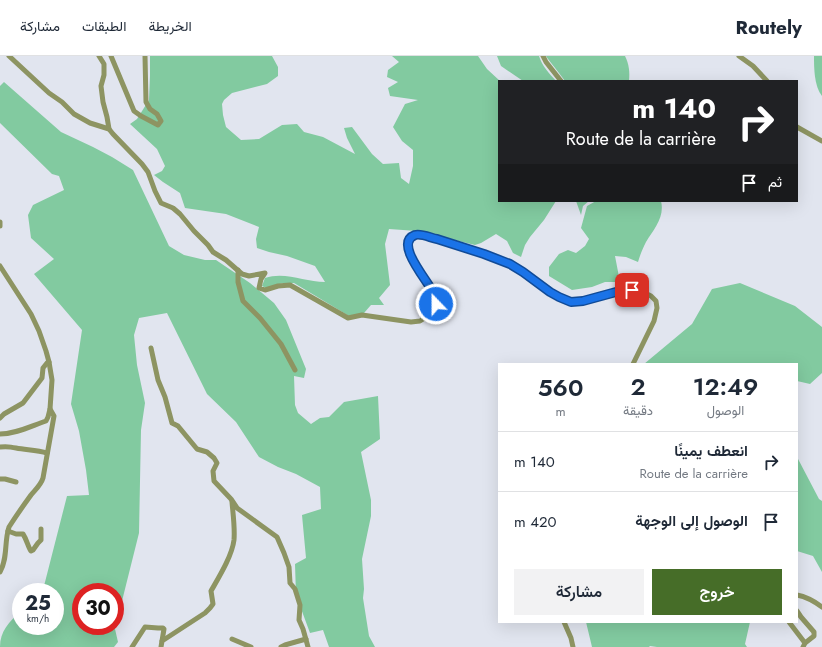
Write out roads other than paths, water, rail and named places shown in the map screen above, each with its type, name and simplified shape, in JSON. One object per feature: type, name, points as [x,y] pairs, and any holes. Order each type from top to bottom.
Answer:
[{"type":"street","points":[[9,56],[74,114],[90,123],[108,130],[148,172],[161,203],[173,208],[213,252],[226,260],[242,274],[249,276],[265,273],[261,279],[259,288],[265,290],[278,286],[290,285],[348,318],[362,315],[411,322],[420,321],[428,316],[436,304],[436,297],[409,254],[408,247],[410,240],[414,236],[420,235],[466,248],[510,264],[550,292],[571,302],[583,301],[616,292],[632,290],[643,292],[652,296],[656,301],[657,308],[654,321],[634,363]]},
{"type":"street","points":[[99,56],[104,64],[104,75],[101,86],[108,130]]},
{"type":"street","points":[[111,56],[134,111],[158,125],[161,121],[146,102],[145,56]]},
{"type":"street","points":[[543,56],[560,80]]},
{"type":"street","points":[[739,56],[753,66],[766,80]]},
{"type":"street","points":[[798,128],[822,141]]},
{"type":"street","points":[[0,266],[31,314],[39,331],[49,362],[52,380],[50,409],[46,421],[20,430],[0,434]]},
{"type":"street","points":[[238,270],[238,282],[243,301],[260,318],[281,344],[295,370]]},
{"type":"street","points":[[151,348],[158,380],[165,397],[172,423],[178,426],[197,449],[207,452],[214,458],[217,463],[213,471],[214,481],[231,499],[237,508],[276,537],[289,567],[290,583],[295,589],[300,605],[299,620],[308,647]]},
{"type":"street","points":[[0,418],[23,403],[42,378],[43,368],[49,362]]},
{"type":"street","points":[[0,572],[4,566],[6,558],[8,531],[13,520],[41,483],[43,478],[54,416],[50,409]]},
{"type":"street","points":[[0,447],[7,446],[48,453]]},
{"type":"street","points":[[0,479],[16,482]]},
{"type":"street","points":[[162,641],[205,612],[213,604],[211,591],[219,578],[234,541],[234,519],[231,499]]},
{"type":"street","points":[[8,531],[16,534],[23,534],[27,540],[29,549],[33,550],[41,540],[42,529]]},
{"type":"street","points":[[798,595],[805,596],[822,607]]},
{"type":"street","points":[[790,623],[804,645],[814,636],[814,632],[798,612]]},
{"type":"street","points":[[564,623],[573,647]]},
{"type":"street","points":[[132,647],[145,627],[164,629],[161,647]]},
{"type":"street","points":[[232,638],[251,647]]},
{"type":"street","points":[[281,647],[306,640]]}]
